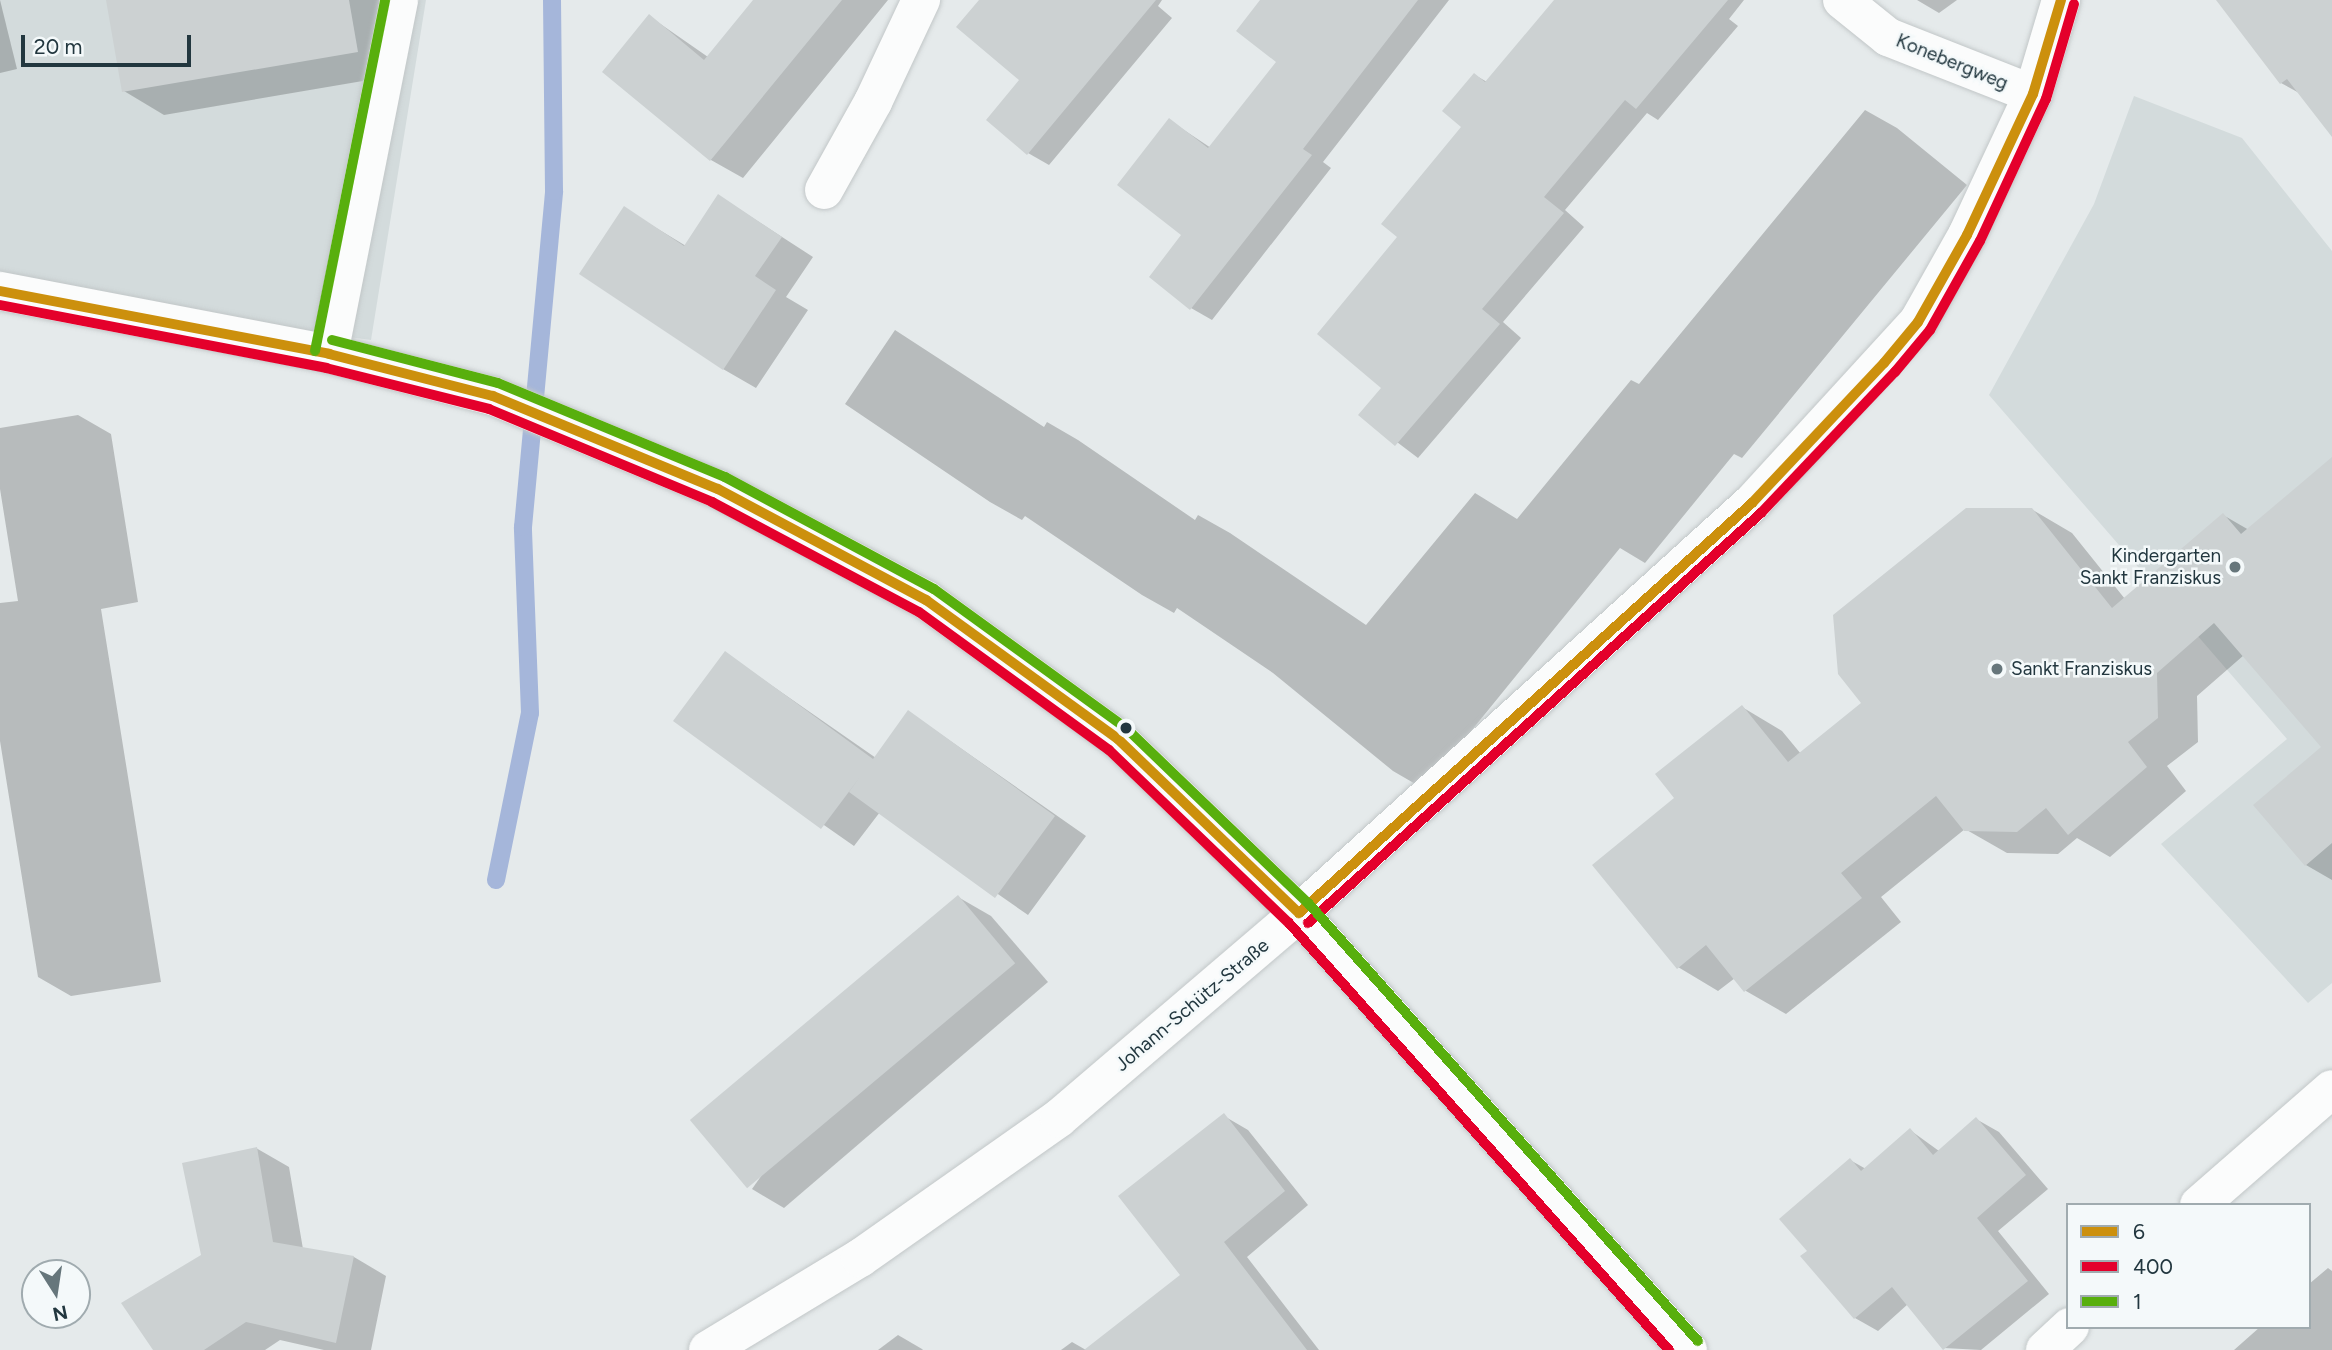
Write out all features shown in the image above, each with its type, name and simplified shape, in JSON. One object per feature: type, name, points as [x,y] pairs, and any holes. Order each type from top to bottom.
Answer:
[{"type":"street","points":[[329,354],[399,0]]},
{"type":"street","points":[[824,190],[873,102],[920,0]]},
{"type":"street","name":"Konebergweg","points":[[1842,0],[1888,37],[2033,94]]},
{"type":"street","name":"Johann-Schütz-Straße","points":[[708,1350],[860,1258],[1059,1118],[1299,914],[1752,503],[1885,363],[1918,322],[1967,235],[2033,94],[2062,0]]},
{"type":"street","points":[[0,291],[329,354],[518,406],[718,489],[926,600],[1118,739],[1299,914],[1688,1350]]},
{"type":"street","points":[[2201,1203],[2332,1089]]},
{"type":"street","points":[[2045,1350],[2068,1329]]},
{"type":"shaded area","points":[[0,0],[426,0],[371,340],[0,289]]},
{"type":"shaded area","name":"Kindergarten Sankt Franziskus","points":[[2134,96],[2242,138],[2332,251],[2332,983],[2308,1003],[2161,844],[2287,739],[1989,395],[2094,204]]},
{"type":"building","points":[[106,0],[349,0],[358,52],[122,92]]},
{"type":"building","points":[[753,0],[842,0],[710,161],[602,72],[649,14],[704,60]]},
{"type":"building","points":[[979,0],[1156,0],[1027,155],[986,120],[1019,80],[956,27]]},
{"type":"building","points":[[1260,0],[1418,0],[1303,149],[1312,155],[1190,310],[1149,277],[1181,235],[1117,185],[1169,118],[1208,148],[1276,62],[1236,31]]},
{"type":"building","points":[[1554,0],[1728,0],[1636,109],[1625,100],[1544,197],[1564,213],[1482,309],[1500,324],[1395,446],[1358,415],[1381,388],[1317,334],[1397,237],[1381,224],[1461,127],[1442,111],[1474,73],[1485,82]]},
{"type":"building","points":[[2216,0],[2332,0],[2332,137],[2287,79],[2280,84]]},
{"type":"building","points":[[718,194],[782,237],[755,276],[776,290],[723,370],[579,274],[624,206],[684,246]]},
{"type":"building","points":[[2332,457],[2332,843],[2305,866],[2253,805],[2321,747],[2214,623],[2157,673],[2158,718],[2128,742],[2147,767],[2068,835],[2046,808],[2017,832],[1964,831],[1936,796],[1841,873],[1862,898],[1744,992],[1706,945],[1677,969],[1592,865],[1674,798],[1655,774],[1742,705],[1788,762],[1861,703],[1838,674],[1833,615],[1966,508],[2032,508],[2112,608],[2223,513],[2241,534]]},
{"type":"building","points":[[725,651],[873,759],[908,710],[1055,816],[995,898],[849,792],[860,777],[821,829],[673,721]]},
{"type":"building","points":[[958,895],[1015,963],[747,1188],[690,1120]]},
{"type":"building","points":[[1224,1113],[1285,1191],[1224,1242],[1307,1350],[1084,1350],[1180,1275],[1118,1196]]},
{"type":"building","points":[[1976,1117],[2026,1175],[1977,1218],[2028,1281],[1943,1350],[1892,1287],[1854,1319],[1800,1256],[1807,1251],[1779,1219],[1850,1158],[1861,1171],[1910,1128],[1933,1155]]},
{"type":"building","points":[[257,1147],[273,1242],[354,1256],[336,1343],[246,1322],[204,1350],[153,1350],[121,1303],[201,1255],[182,1163]]},
{"type":"waterway","points":[[496,880],[530,713],[523,527],[554,191],[552,0]]},
{"type":"transit line","name":"1","points":[[315,351],[385,0]]},
{"type":"transit line","name":"6","points":[[1299,913],[1752,503],[1884,363],[1918,322],[1967,235],[2033,94],[2061,0]]},
{"type":"transit line","name":"400","points":[[1308,923],[1761,513],[1895,372],[1930,330],[1980,241],[2046,99],[2074,4]]},
{"type":"transit line","name":"6","points":[[0,291],[329,354],[493,396],[718,489],[926,600],[1118,739],[1299,913]]},
{"type":"transit line","name":"400","points":[[0,305],[326,368],[489,409],[712,502],[919,612],[1109,750],[1289,923],[1669,1350]]},
{"type":"transit line","name":"1","points":[[332,340],[498,383],[725,477],[934,589],[1126,728],[1309,904],[1698,1341]]},
{"type":"place","name":"Kindergarten Sankt Franziskus","points":[[2235,567]]},
{"type":"place","name":"Sankt Franziskus","points":[[1997,669]]}]
